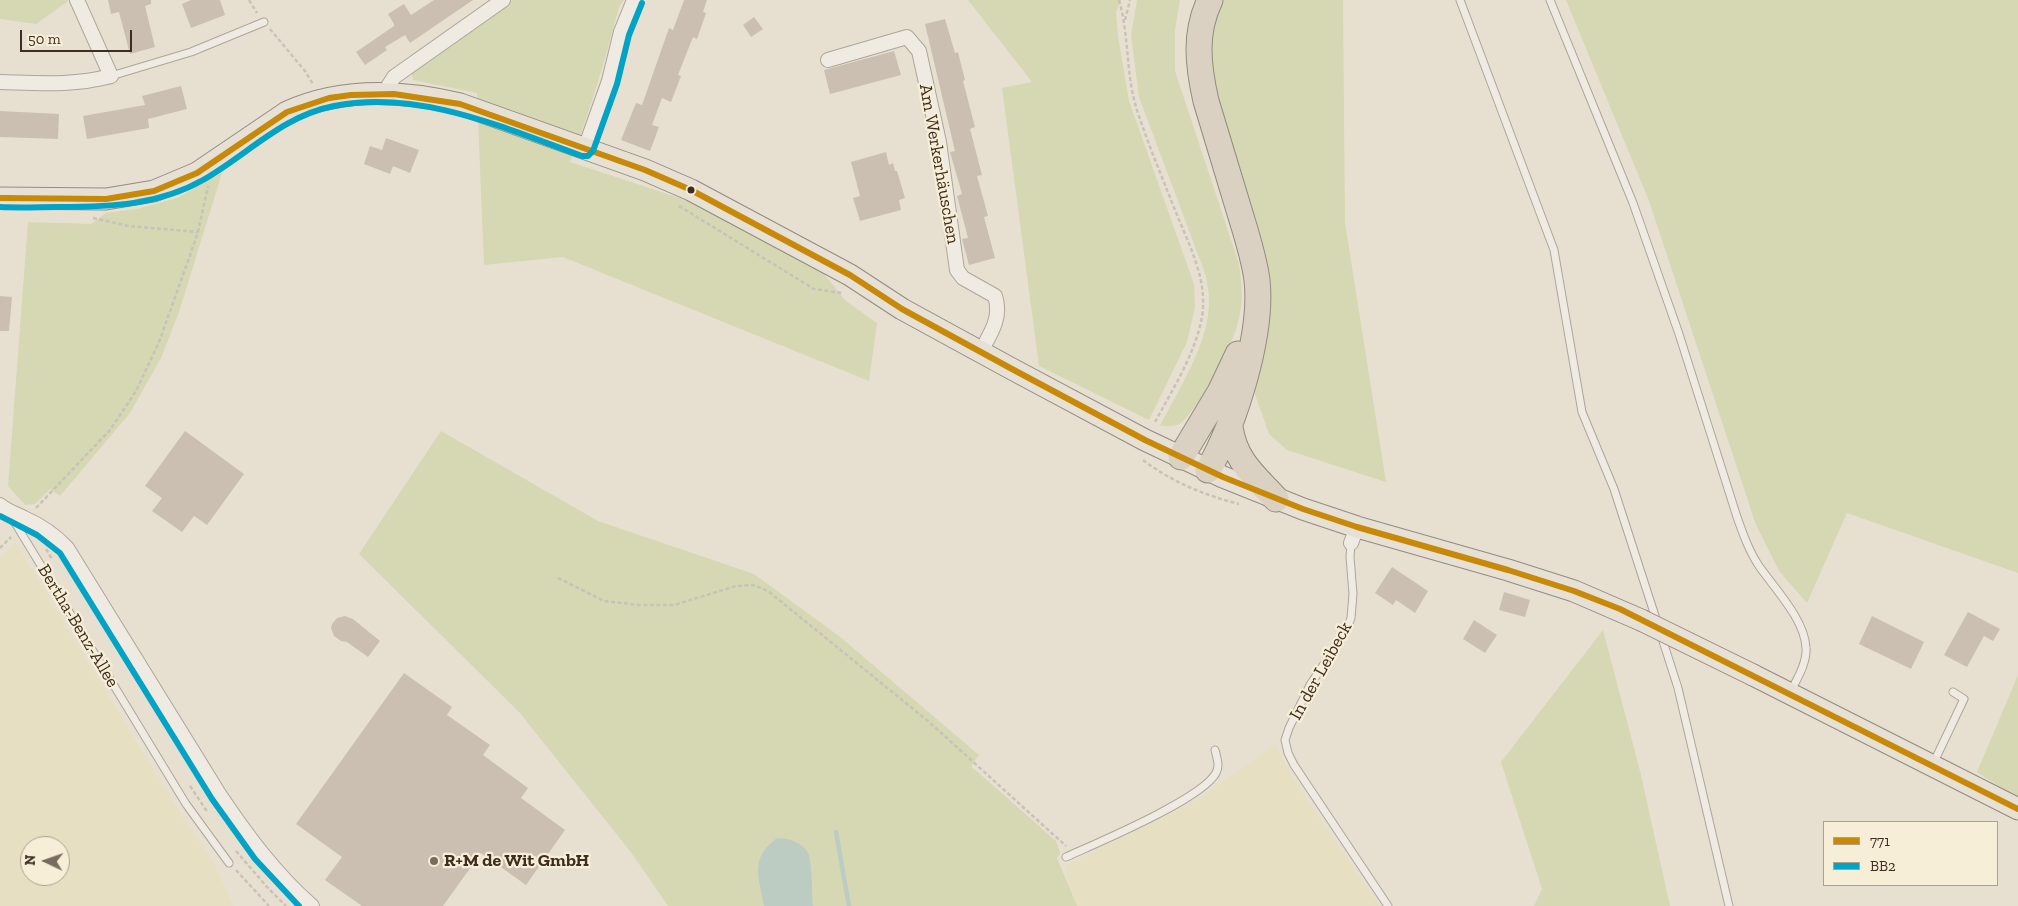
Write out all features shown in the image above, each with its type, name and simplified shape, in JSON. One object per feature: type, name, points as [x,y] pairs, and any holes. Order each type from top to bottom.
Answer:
[{"type":"highway","points":[[1181,457],[1220,392],[1234,363],[1245,331],[1250,307],[1250,287],[1246,265],[1192,77],[1191,29],[1198,0]]},
{"type":"highway","points":[[1208,470],[1230,427],[1253,342],[1258,308],[1257,280],[1251,250],[1200,76],[1199,36],[1210,0]]},
{"type":"highway","points":[[1230,427],[1234,446],[1244,464],[1276,499]]},
{"type":"main road","points":[[0,198],[106,199],[130,196],[174,184],[214,163],[287,112],[321,100],[356,94],[384,93],[434,98],[460,104],[667,179],[738,214],[850,275],[902,309],[1146,440],[1208,470],[1354,535],[1527,576],[1574,591],[1641,620],[2018,809]]},
{"type":"street","points":[[0,82],[90,82],[111,76],[77,0]]},
{"type":"street","points":[[384,93],[394,77],[503,0]]},
{"type":"street","points":[[585,148],[609,81],[621,32],[634,0]]},
{"type":"street","name":"Am Werkerhäuschen","points":[[828,60],[906,38],[919,51],[939,142],[957,270],[963,278],[995,296],[998,304],[998,315],[981,351]]},
{"type":"street","name":"Bertha-Benz-Allee","points":[[4,508],[23,524],[54,536],[66,548],[242,828],[275,869],[312,906]]},
{"type":"lane","points":[[1460,0],[1554,250],[1582,412],[1614,490],[1678,688],[1729,906]]},
{"type":"lane","points":[[1550,0],[1633,203],[1679,334],[1747,544],[1758,564],[1796,619],[1804,635],[1806,649],[1804,662],[1790,694]]},
{"type":"lane","points":[[111,76],[191,52],[264,22]]},
{"type":"lane","name":"Bertha-Benz-Allee","points":[[23,524],[186,804],[229,863]]},
{"type":"lane","name":"In der Leibeck","points":[[1354,535],[1350,557],[1353,594],[1351,618],[1346,632],[1310,685],[1288,728],[1285,740],[1288,753],[1294,765],[1388,906]]},
{"type":"lane","points":[[1932,766],[1964,699],[1953,692]]},
{"type":"lane","points":[[1066,857],[1132,826],[1204,787],[1217,772],[1218,764],[1215,750]]},
{"type":"path","points":[[249,0],[264,22],[305,71],[321,100]]},
{"type":"path","points":[[1119,0],[1124,23],[1134,102],[1200,274],[1203,300],[1198,334],[1183,369],[1146,440]]},
{"type":"path","points":[[1124,23],[1130,0]]},
{"type":"path","points":[[0,548],[110,430],[136,391],[159,342],[198,232],[214,163]]},
{"type":"path","points":[[92,218],[129,226],[198,232]]},
{"type":"path","points":[[42,543],[56,566]]},
{"type":"path","points":[[558,578],[604,601],[638,605],[674,605],[736,586],[753,585],[768,591],[928,721],[1075,853]]},
{"type":"path","points":[[189,786],[209,815]]},
{"type":"path","points":[[235,850],[286,906]]},
{"type":"path","points":[[229,863],[269,906]]},
{"type":"shaded area","points":[[15,542],[186,823],[215,865],[233,906],[0,906],[0,557]]},
{"type":"shaded area","points":[[1275,744],[1298,787],[1380,906],[1077,906],[1069,886],[1065,866],[1200,798]]},
{"type":"shaded area","points":[[777,838],[794,841],[808,853],[813,906],[764,906],[758,869],[759,861],[762,853]]},
{"type":"green space","points":[[0,0],[68,1],[36,24],[0,19]]},
{"type":"green space","points":[[513,0],[624,0],[619,7],[597,86],[570,162],[701,205],[823,273],[846,301],[877,323],[869,381],[563,257],[484,265],[477,93],[413,80],[411,71]]},
{"type":"green space","points":[[968,0],[1121,0],[1116,12],[1118,37],[1129,101],[1194,284],[1195,307],[1187,342],[1149,420],[1039,366],[1002,88],[1032,82]]},
{"type":"green space","points":[[1137,0],[1180,0],[1175,30],[1175,71],[1239,264],[1242,286],[1242,302],[1239,317],[1226,354],[1207,389],[1185,420],[1172,426],[1160,426],[1199,348],[1208,316],[1209,294],[1206,276],[1139,97],[1131,35]]},
{"type":"green space","points":[[1222,0],[1343,0],[1345,223],[1386,482],[1287,450],[1269,434],[1252,386],[1266,320],[1206,66],[1213,19]]},
{"type":"green space","points":[[1566,0],[2018,0],[2018,573],[1847,513],[1807,603],[1779,571],[1756,525],[1649,201]]},
{"type":"green space","points":[[222,173],[179,312],[161,358],[130,413],[60,496],[50,489],[35,504],[25,505],[8,486],[28,222],[91,224],[106,213],[137,209],[177,198]]},
{"type":"green space","points":[[441,431],[598,521],[754,574],[839,636],[979,755],[971,766],[1056,841],[1060,853],[1057,858],[1077,906],[668,906],[630,851],[519,712],[359,554]]},
{"type":"green space","points":[[1603,630],[1640,771],[1670,906],[1534,906],[1542,889],[1501,762]]},
{"type":"green space","points":[[2018,675],[2018,799],[1977,772]]},
{"type":"building","points":[[108,0],[151,0],[151,4],[145,6],[155,47],[130,54],[119,12],[111,14]]},
{"type":"building","points":[[191,0],[220,0],[225,15],[191,28],[182,4]]},
{"type":"building","points":[[434,0],[473,0],[410,43],[405,35],[385,47],[387,50],[365,65],[356,52],[394,26],[388,14],[404,4],[411,15]]},
{"type":"building","points":[[684,0],[707,0],[703,12],[706,13],[697,39],[693,37],[678,75],[681,76],[671,102],[662,98],[652,125],[659,127],[650,151],[621,140],[636,103],[642,105],[669,28],[673,30]]},
{"type":"building","points":[[754,17],[763,29],[751,37],[743,25]]},
{"type":"building","points":[[945,19],[955,53],[958,52],[965,80],[963,81],[975,127],[970,129],[982,175],[977,176],[988,216],[984,217],[995,258],[969,265],[962,239],[968,238],[957,196],[962,194],[950,152],[955,151],[925,24]]},
{"type":"building","points":[[894,51],[901,75],[830,94],[824,70]]},
{"type":"building","points":[[181,86],[187,109],[148,119],[149,128],[87,139],[83,116],[145,105],[142,96]]},
{"type":"building","points":[[0,111],[59,114],[58,139],[0,137]]},
{"type":"building","points":[[386,138],[419,150],[410,173],[393,166],[390,174],[364,164],[370,146],[382,150]]},
{"type":"building","points":[[886,152],[889,165],[893,163],[895,171],[897,171],[905,198],[899,200],[901,210],[860,221],[853,198],[860,196],[851,162]]},
{"type":"building","points":[[0,296],[12,297],[9,331],[0,331]]},
{"type":"building","points":[[185,431],[244,474],[207,525],[194,516],[182,532],[152,511],[162,498],[145,486]]},
{"type":"building","points":[[1392,567],[1428,591],[1415,613],[1396,600],[1393,605],[1375,593]]},
{"type":"building","points":[[1504,592],[1530,600],[1525,617],[1499,610]]},
{"type":"building","points":[[1968,612],[2000,629],[1993,641],[1984,636],[1967,667],[1944,655]]},
{"type":"building","points":[[345,616],[353,619],[380,641],[368,657],[347,642],[341,641],[334,636],[331,628],[332,624],[337,618]]},
{"type":"building","points":[[1872,616],[1924,642],[1911,669],[1859,644]]},
{"type":"building","points":[[1474,620],[1497,635],[1485,653],[1463,639]]},
{"type":"building","points":[[404,673],[452,707],[447,715],[490,745],[483,755],[528,788],[521,798],[565,830],[526,885],[481,853],[443,906],[362,906],[325,880],[342,857],[296,824]]},
{"type":"waterway","points":[[836,832],[849,906]]},
{"type":"transit line","name":"BB2","points":[[0,207],[79,207],[116,205],[152,200],[169,195],[203,180],[281,127],[298,118],[334,106],[366,102],[398,103],[461,114],[492,123],[582,156],[588,156],[593,151],[617,84],[629,35],[642,3]]},
{"type":"transit line","name":"771","points":[[0,198],[106,199],[154,191],[197,173],[287,112],[329,98],[351,95],[394,94],[460,104],[645,170],[691,190],[850,275],[902,309],[1012,369],[1145,440],[1223,477],[1303,509],[1357,527],[1508,570],[1574,591],[1620,609],[2018,809]]},
{"type":"transit line","name":"BB2","points":[[0,516],[37,535],[60,553],[212,799],[255,859],[299,906]]},
{"type":"place","name":"R+M de Wit GmbH","points":[[434,861]]}]
